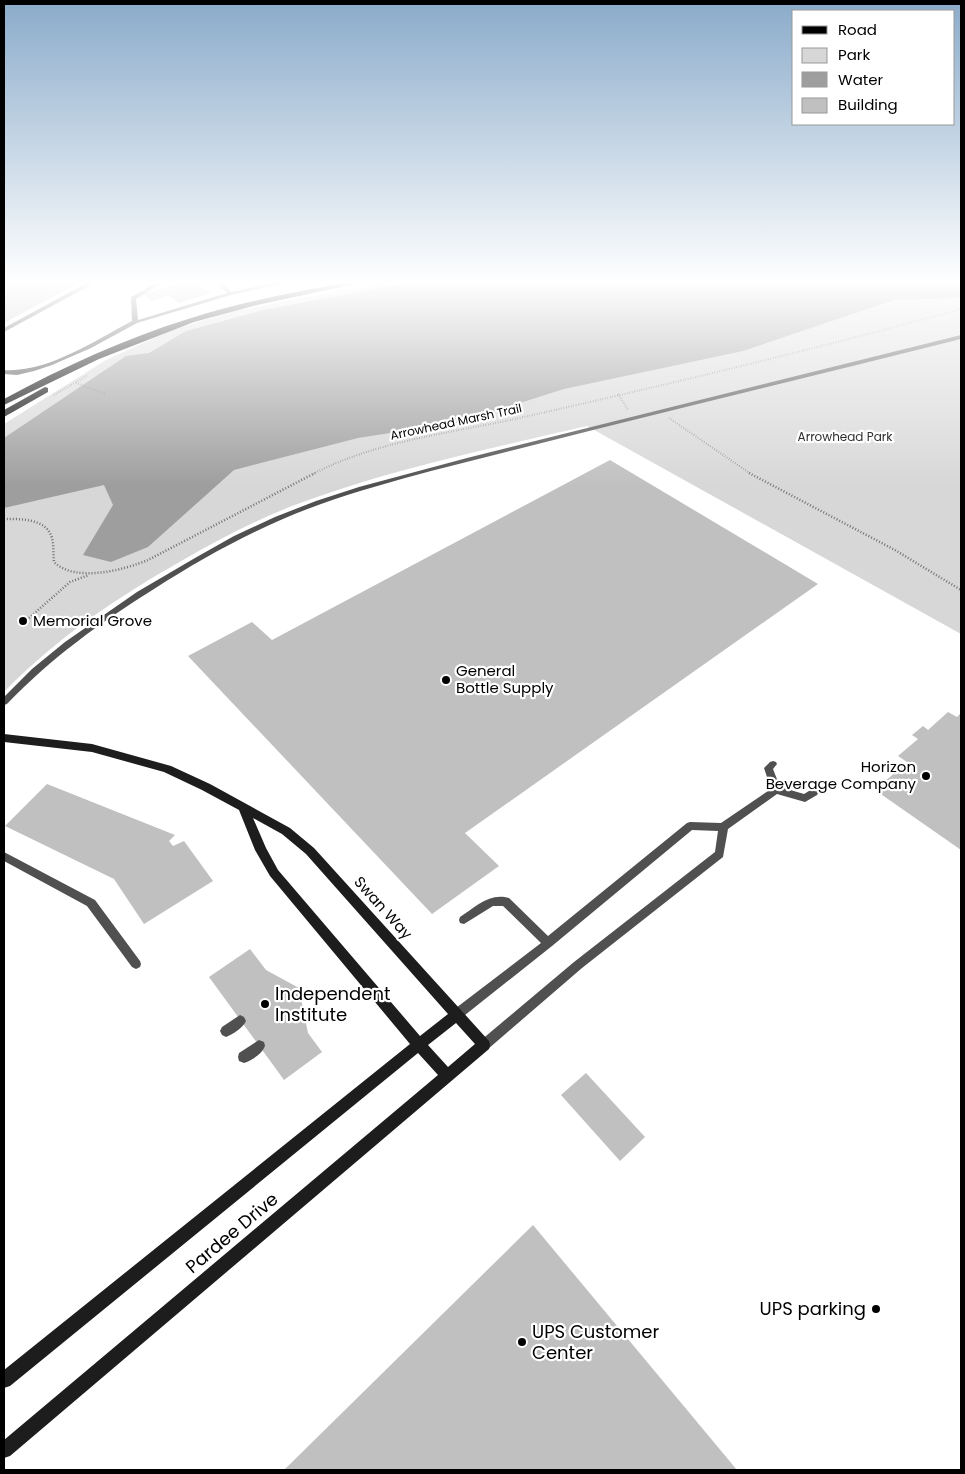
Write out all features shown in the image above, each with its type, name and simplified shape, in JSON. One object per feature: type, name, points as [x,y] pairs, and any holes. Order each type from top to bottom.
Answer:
[{"type":"main road","points":[[4,402],[118,349]]},
{"type":"main road","points":[[4,414],[108,353]]},
{"type":"main road","name":"Swan Way","points":[[4,738],[92,748],[168,769],[206,787],[286,831],[310,851],[484,1045]]},
{"type":"main road","points":[[244,809],[261,850],[274,873],[419,1045],[447,1075]]},
{"type":"main road","name":"Pardee Drive","points":[[4,1380],[456,1015]]},
{"type":"main road","name":"Pardee Drive","points":[[4,1450],[292,1209],[484,1045]]},
{"type":"street","points":[[226,1031],[240,1021]]},
{"type":"street","points":[[244,1057],[259,1046]]},
{"type":"lane","points":[[4,372],[11,374],[46,366],[81,349]]},
{"type":"lane","points":[[4,702],[19,686],[86,630],[168,576],[257,528],[299,509],[408,476],[914,349]]},
{"type":"lane","points":[[773,764],[768,768],[776,790]]},
{"type":"lane","points":[[776,790],[805,798],[814,792]]},
{"type":"lane","points":[[456,1015],[548,943],[690,826],[723,827],[776,790]]},
{"type":"lane","points":[[484,1045],[578,965],[720,854],[723,827]]},
{"type":"lane","points":[[4,856],[91,903],[136,964]]},
{"type":"lane","points":[[464,920],[491,902],[505,902],[548,943]]},
{"type":"path","name":"Arrowhead Marsh Trail","points":[[4,520],[26,519],[40,523],[48,530],[52,539],[54,562],[66,570],[89,574],[116,570],[148,560],[330,465],[357,454],[387,445],[503,421],[808,349]]},
{"type":"path","points":[[50,398],[90,374]]},
{"type":"path","points":[[75,383],[106,394]]},
{"type":"path","points":[[618,394],[634,419]]},
{"type":"path","points":[[660,412],[740,468],[899,552],[961,590]]},
{"type":"path","points":[[29,618],[49,598],[70,582],[89,574]]},
{"type":"green space","name":"Arrowhead Park","points":[[131,349],[961,349],[961,634],[587,426],[401,471],[328,493],[264,518],[236,531],[158,574],[111,604],[45,654],[4,692],[4,424],[106,360]]},
{"type":"water","points":[[156,349],[750,349],[564,389],[460,422],[358,438],[234,470],[148,547],[111,562],[83,555],[113,505],[104,485],[4,508],[4,438],[126,356],[149,353]]},
{"type":"building","name":"General Bottle Supply","points":[[610,460],[818,584],[465,833],[499,866],[432,914],[188,656],[252,622],[272,640]]},
{"type":"building","name":"Horizon Beverage Company","points":[[948,712],[957,717],[961,713],[961,850],[875,790],[907,762],[898,756],[918,739],[912,735],[923,726],[928,730]]},
{"type":"building","points":[[47,784],[175,835],[169,841],[173,846],[184,841],[213,881],[144,924],[114,879],[5,826]]},
{"type":"building","name":"Independent Institute","points":[[250,949],[266,970],[299,988],[308,1033],[322,1052],[284,1080],[209,977]]},
{"type":"building","points":[[586,1073],[645,1137],[620,1161],[561,1095]]},
{"type":"building","name":"UPS Customer Center","points":[[533,1225],[737,1470],[284,1470]]},
{"type":"place","name":"Memorial Grove","points":[[23,621]]},
{"type":"place","name":"General Bottle Supply","points":[[446,680]]},
{"type":"place","name":"Horizon Beverage Company","points":[[926,776]]},
{"type":"place","name":"Independent Institute","points":[[265,1004]]},
{"type":"place","name":"UPS parking","points":[[876,1309]]},
{"type":"place","name":"UPS Customer Center","points":[[522,1342]]}]
